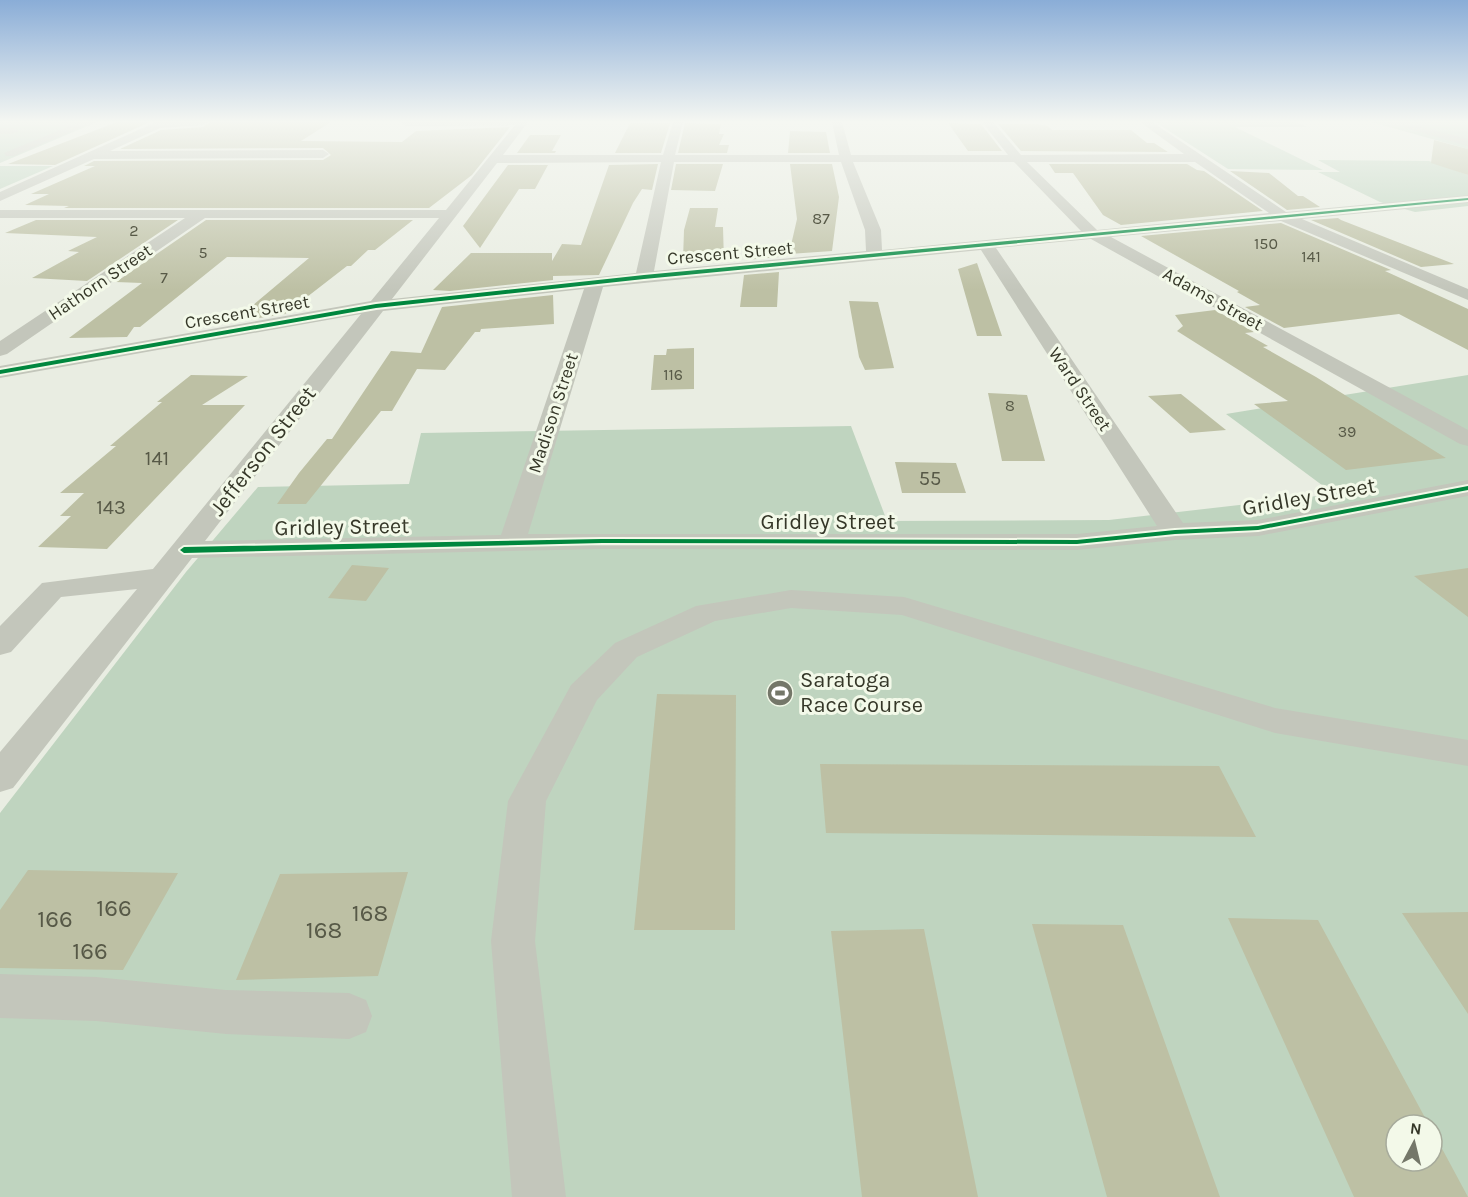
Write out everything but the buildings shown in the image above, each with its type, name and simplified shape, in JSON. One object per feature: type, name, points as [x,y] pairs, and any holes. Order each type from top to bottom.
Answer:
[{"type":"street","points":[[0,197],[43,178]]},
{"type":"street","name":"Jefferson Street","points":[[0,778],[163,577],[479,178]]},
{"type":"street","points":[[644,278],[664,178]]},
{"type":"street","points":[[853,178],[873,230],[874,256]]},
{"type":"street","name":"Adams Street","points":[[1035,178],[1093,234],[1468,439]]},
{"type":"street","points":[[1227,178],[1284,217],[1468,295]]},
{"type":"street","name":"Crescent Street","points":[[0,372],[376,306],[1468,199]]},
{"type":"street","points":[[1448,201],[1468,207]]},
{"type":"street","points":[[0,214],[151,214],[202,207],[450,213]]},
{"type":"street","name":"Hathorn Street","points":[[0,350],[202,207]]},
{"type":"street","name":"Ward Street","points":[[986,245],[1175,532]]},
{"type":"street","name":"Madison Street","points":[[512,543],[595,283]]},
{"type":"street","name":"Gridley Street","points":[[184,550],[602,541],[1077,542],[1175,532],[1258,528],[1468,488]]},
{"type":"street","points":[[0,645],[52,589],[163,577]]},
{"type":"street","points":[[538,1197],[513,941],[527,801],[583,693],[626,650],[707,613],[791,599],[904,606],[1275,720],[1468,753]]},
{"type":"street","points":[[0,996],[96,999],[226,1012],[350,1016]]},
{"type":"green space","points":[[0,178],[26,178],[0,189]]},
{"type":"green space","points":[[1330,178],[1468,178],[1468,206],[1415,212],[1380,202]]},
{"type":"green space","name":"Saratoga Race Course","points":[[1468,375],[1468,1197],[0,1197],[0,813],[186,572],[258,487],[409,484],[421,433],[851,426],[887,521],[1109,520],[1334,494],[1226,414]]},
{"type":"cycle path","points":[[0,372],[376,306],[644,277],[1468,199]]},
{"type":"cycle path","points":[[184,550],[602,541],[1077,542],[1175,532],[1258,528],[1468,488]]},
{"type":"place","name":"Saratoga Race Course","points":[[780,693]]}]
